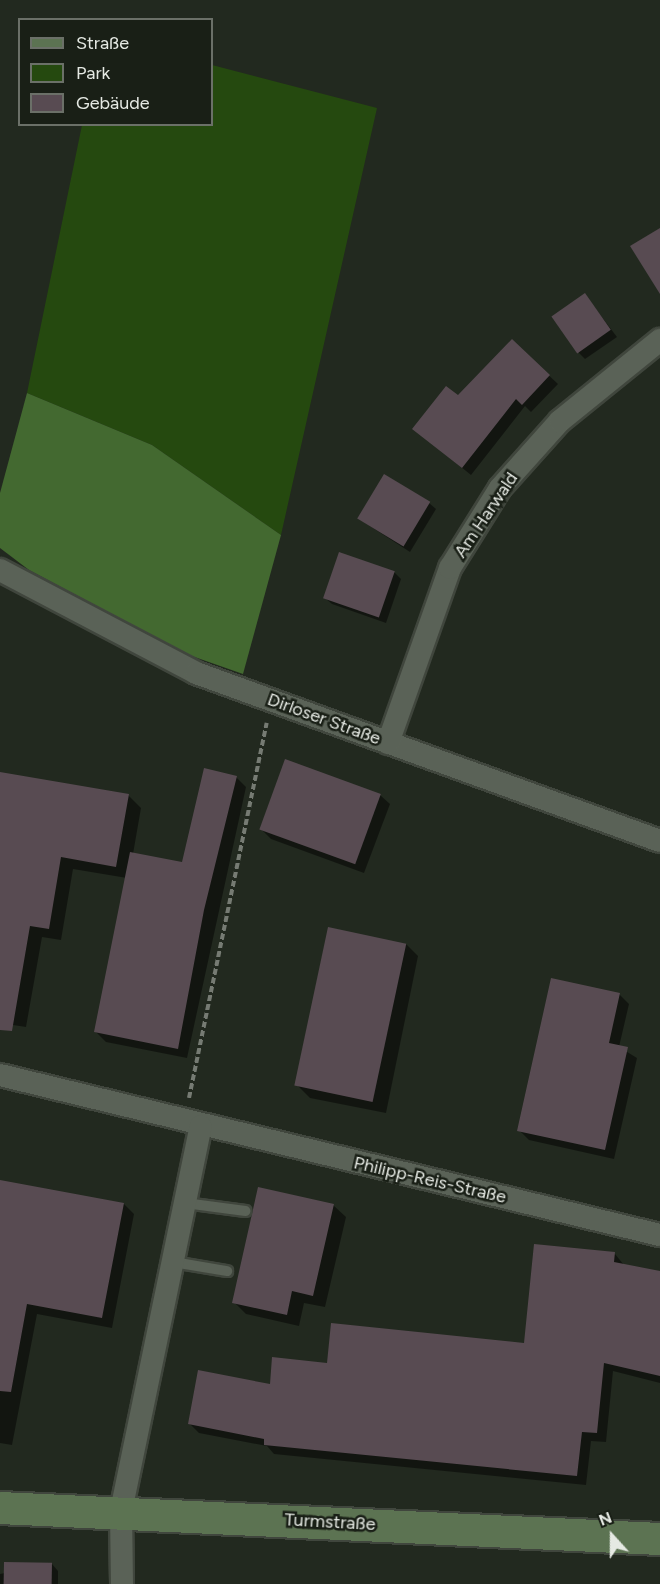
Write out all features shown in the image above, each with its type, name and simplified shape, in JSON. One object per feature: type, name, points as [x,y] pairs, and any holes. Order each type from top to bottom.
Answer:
[{"type":"main road","name":"Turmstraße","points":[[0,1508],[121,1511],[660,1539]]},
{"type":"street","name":"Am Harwald","points":[[388,743],[450,568],[500,488],[560,421],[660,340]]},
{"type":"street","name":"Dirloser Straße","points":[[0,570],[196,673],[660,842]]},
{"type":"street","name":"Philipp-Reis-Straße","points":[[0,1075],[193,1124],[660,1234]]},
{"type":"street","points":[[122,1584],[121,1511],[185,1203],[193,1124]]},
{"type":"lane","points":[[185,1203],[245,1211]]},
{"type":"lane","points":[[173,1262],[227,1271]]},
{"type":"path","points":[[193,1124],[267,722],[276,702]]},
{"type":"green space","points":[[213,65],[377,108],[281,535],[152,445],[27,393],[82,126],[213,126]]},
{"type":"green space","points":[[27,393],[152,445],[281,535],[243,674],[186,654],[29,570],[0,548],[0,493]]},
{"type":"building","points":[[660,228],[660,294],[630,246]]},
{"type":"building","points":[[585,293],[611,330],[577,353],[551,317]]},
{"type":"building","points":[[512,339],[550,375],[522,405],[516,399],[462,468],[412,429],[446,386],[458,395]]},
{"type":"building","points":[[384,474],[430,502],[404,546],[357,519]]},
{"type":"building","points":[[339,552],[395,571],[379,618],[323,598]]},
{"type":"building","points":[[285,759],[381,794],[355,864],[259,829]]},
{"type":"building","points":[[204,768],[237,776],[204,910],[178,1049],[94,1032],[130,852],[182,862]]},
{"type":"building","points":[[0,772],[129,794],[116,867],[61,857],[49,929],[30,926],[12,1031],[0,1030]]},
{"type":"building","points":[[328,927],[406,944],[373,1102],[294,1085]]},
{"type":"building","points":[[551,978],[620,993],[609,1043],[628,1047],[605,1150],[517,1131]]},
{"type":"building","points":[[0,1180],[124,1203],[102,1318],[27,1304],[11,1392],[0,1391]]},
{"type":"building","points":[[258,1187],[334,1204],[313,1296],[292,1291],[287,1315],[232,1303]]},
{"type":"building","points":[[534,1244],[615,1252],[614,1262],[660,1271],[660,1376],[604,1363],[597,1433],[582,1432],[577,1476],[264,1445],[264,1439],[188,1424],[198,1370],[270,1384],[272,1357],[327,1363],[331,1323],[524,1343]]},
{"type":"building","points":[[4,1562],[52,1563],[52,1584],[4,1584]]}]
